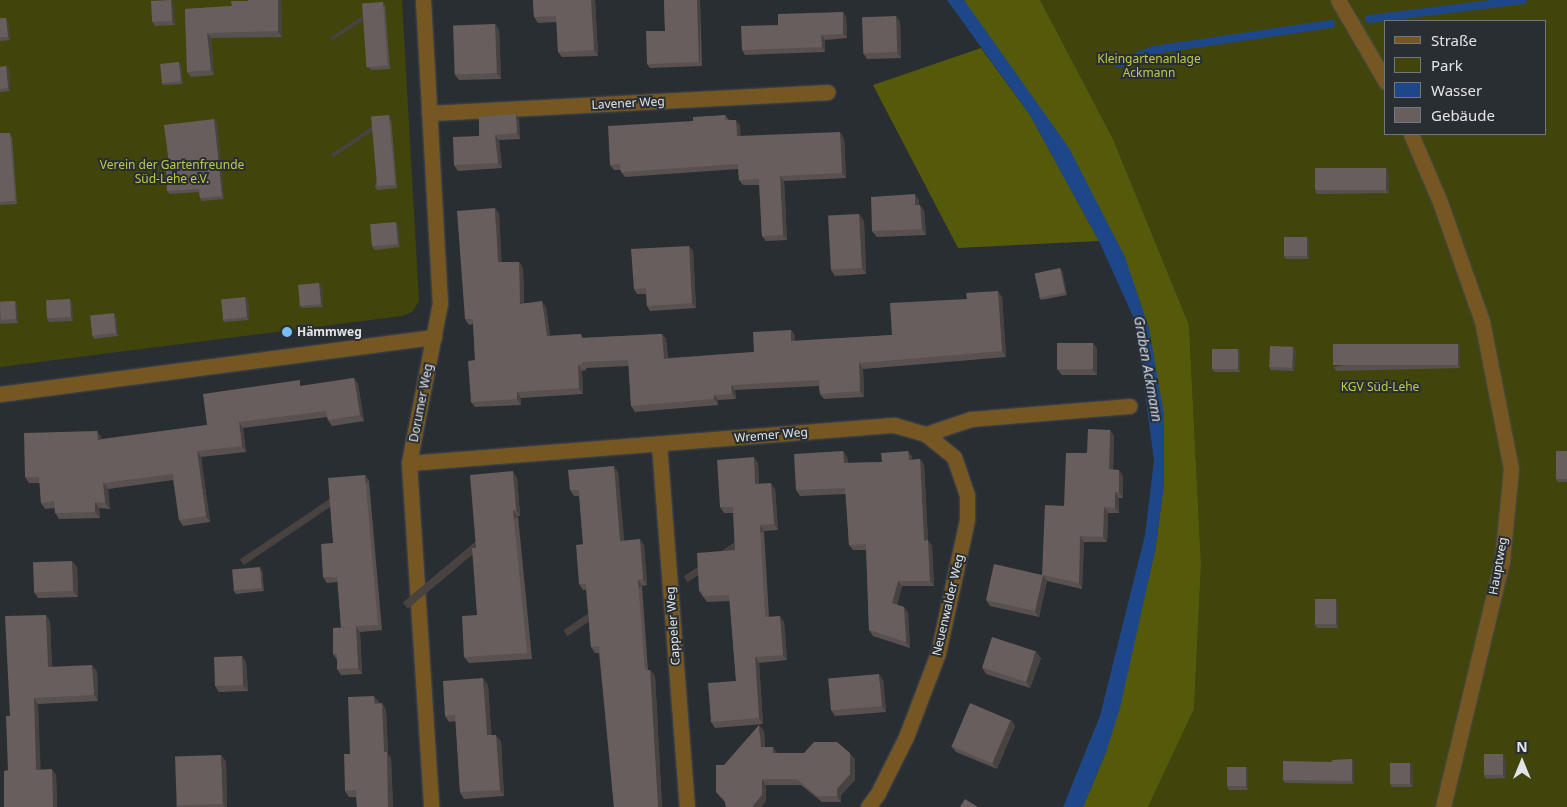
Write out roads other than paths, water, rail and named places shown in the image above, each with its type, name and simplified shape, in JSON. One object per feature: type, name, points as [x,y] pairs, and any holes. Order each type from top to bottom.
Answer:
[{"type":"street","name":"Dorumer Weg","points":[[423,0],[440,302],[409,463],[431,807]]},
{"type":"street","points":[[1338,0],[1384,79]]},
{"type":"street","name":"Lavener Weg","points":[[429,113],[827,92]]},
{"type":"street","name":"Hauptweg","points":[[1410,135],[1440,202],[1482,321],[1511,469],[1502,561],[1443,807]]},
{"type":"street","points":[[0,394],[434,337]]},
{"type":"street","points":[[926,434],[971,419],[1129,406]]},
{"type":"street","name":"Wremer Weg","points":[[409,463],[894,426],[926,434]]},
{"type":"street","name":"Neuenwalder Weg","points":[[868,807],[878,793],[906,737],[938,653],[967,520],[967,495],[954,457],[926,434]]},
{"type":"street","name":"Cappeler Weg","points":[[659,444],[687,807]]},
{"type":"water","name":"Graben Ackmann","points":[[947,0],[964,0],[1069,148],[1125,257],[1149,328],[1164,415],[1164,484],[1155,551],[1120,708],[1106,752],[1083,807],[1063,807],[1100,716],[1145,535],[1154,460],[1135,321],[1099,241],[1030,115]]},
{"type":"waterway","points":[[1369,19],[1523,0]]},
{"type":"waterway","points":[[1119,64],[1154,50],[1331,24]]},
{"type":"place","name":"Hämmweg","points":[[287,332]]},
{"type":"park label","name":"Kleingartenanlage Ackmann","points":[[1149,66]]},
{"type":"park label","name":"Verein der Gartenfreunde Süd-Lehe e.V.","points":[[172,172]]},
{"type":"park label","name":"KGV Süd-Lehe","points":[[1380,387]]}]
